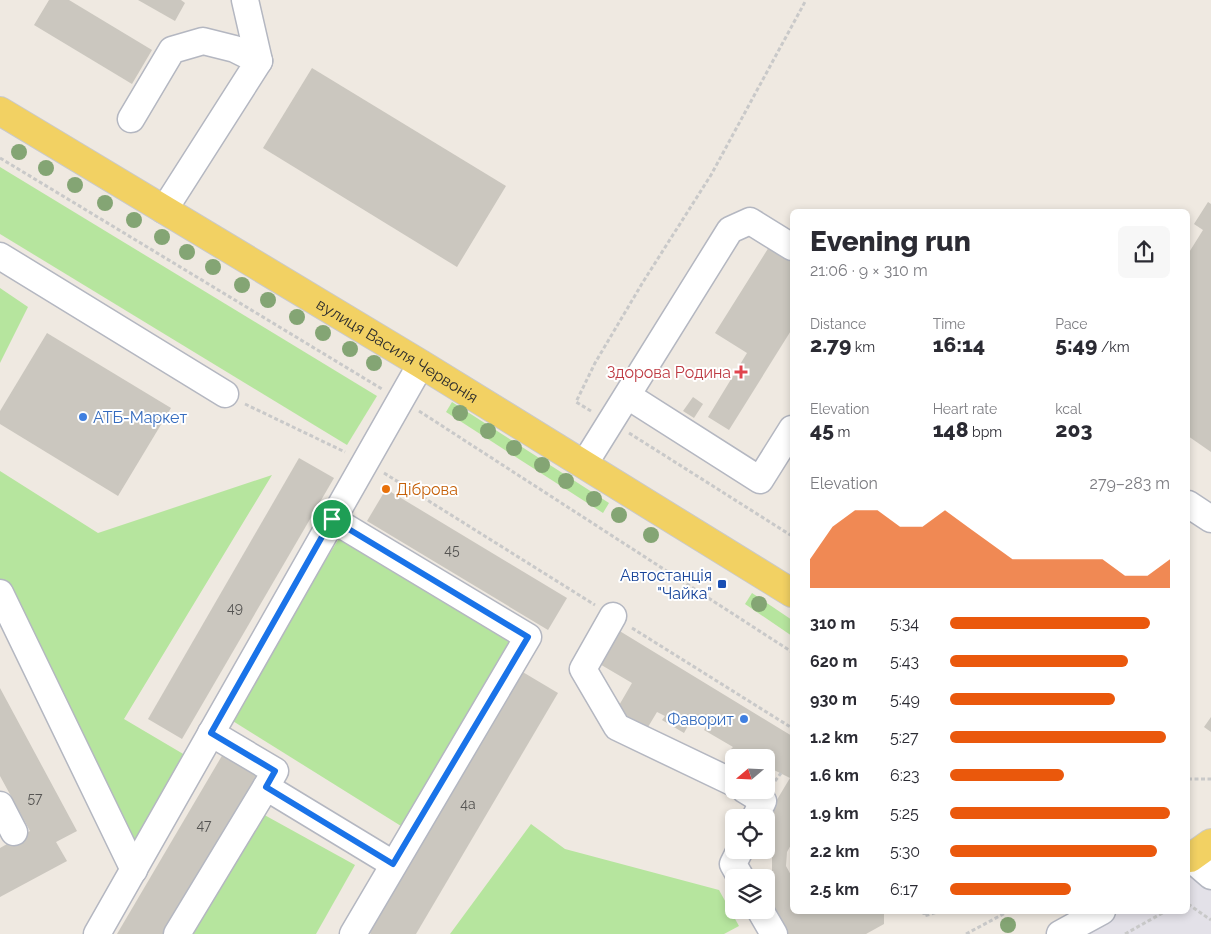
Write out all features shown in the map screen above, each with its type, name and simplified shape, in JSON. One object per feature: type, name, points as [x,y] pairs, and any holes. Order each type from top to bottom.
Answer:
[{"type":"main road","name":"вулиця Василя Червонія","points":[[0,111],[585,463],[790,592]]},
{"type":"street","points":[[164,210],[259,61],[245,0]]},
{"type":"street","points":[[131,118],[172,50],[203,41],[235,49],[259,61]]},
{"type":"street","points":[[585,463],[730,230],[750,221],[790,246]]},
{"type":"street","points":[[0,256],[225,394]]},
{"type":"street","points":[[97,934],[421,364]]},
{"type":"street","points":[[628,396],[760,480],[790,432]]},
{"type":"street","points":[[1190,505],[1211,519]]},
{"type":"street","points":[[332,519],[528,637],[353,934]]},
{"type":"street","points":[[0,593],[134,870]]},
{"type":"street","points":[[613,616],[583,669],[616,727],[725,780]]},
{"type":"street","points":[[177,934],[275,771],[211,733]]},
{"type":"street","points":[[266,787],[393,864]]},
{"type":"street","points":[[759,809],[763,801],[760,799]]},
{"type":"street","points":[[0,805],[14,832]]},
{"type":"street","points":[[1194,854],[1211,876]]},
{"type":"street","points":[[1060,934],[1097,914]]},
{"type":"path","points":[[790,535],[576,402],[643,282],[711,175],[806,0]]},
{"type":"path","points":[[0,158],[402,399],[790,651]]},
{"type":"path","points":[[225,394],[365,462],[790,727]]},
{"type":"path","points":[[1190,779],[1211,779]]},
{"type":"path","points":[[1190,905],[1211,920]]},
{"type":"path","points":[[966,934],[1003,914]]},
{"type":"path","points":[[1125,934],[1161,914]]},
{"type":"shaded area","points":[[1190,861],[1211,876],[1211,934],[1060,934],[1097,914],[1190,914]]},
{"type":"green space","points":[[0,167],[377,396],[347,445],[0,234]]},
{"type":"green space","points":[[0,288],[28,307],[0,363]]},
{"type":"green space","points":[[452,402],[609,503],[603,513],[446,412]]},
{"type":"green space","points":[[0,471],[98,533],[272,475],[124,719],[190,758],[133,854],[0,584]]},
{"type":"green space","points":[[343,532],[516,639],[401,826],[228,718]]},
{"type":"green space","points":[[752,593],[790,619],[790,635],[745,604]]},
{"type":"green space","points":[[259,812],[355,865],[316,934],[187,934]]},
{"type":"green space","points":[[531,824],[565,849],[719,890],[725,901],[725,919],[735,919],[739,926],[724,934],[450,934]]},
{"type":"building","points":[[49,0],[69,0],[152,50],[132,84],[34,25]]},
{"type":"building","points":[[138,0],[181,0],[185,3],[175,21]]},
{"type":"building","points":[[312,68],[506,186],[457,267],[263,148]]},
{"type":"building","points":[[1208,202],[1211,204],[1211,452],[1190,437],[1190,251],[1203,230],[1194,224]]},
{"type":"building","points":[[769,247],[790,261],[790,332],[729,430],[708,417],[747,353],[715,333]]},
{"type":"building","name":"АТБ-Маркет","points":[[47,333],[171,408],[118,496],[0,424],[0,411]]},
{"type":"building","points":[[693,397],[703,404],[694,418],[683,411]]},
{"type":"building","points":[[299,458],[334,478],[182,739],[148,719]]},
{"type":"building","points":[[386,489],[567,598],[548,630],[367,521]]},
{"type":"building","points":[[618,630],[790,735],[790,778],[775,770],[775,749],[731,749],[733,747],[704,730],[708,723],[694,715],[684,733],[662,720],[665,716],[657,712],[645,732],[614,714],[632,683],[598,663]]},
{"type":"building","points":[[521,671],[558,693],[416,934],[371,934],[368,932]]},
{"type":"building","points":[[0,688],[77,831],[56,842],[67,861],[0,897],[0,848],[30,831],[0,776]]},
{"type":"building","points":[[1211,717],[1211,732],[1204,727]]},
{"type":"building","points":[[223,754],[257,775],[163,934],[117,934]]},
{"type":"building","points":[[790,778],[790,847],[787,852],[786,866],[790,873],[790,914],[884,914],[884,924],[866,934],[786,934],[775,915],[775,869],[772,869],[772,859],[775,859],[775,809],[771,809]]},
{"type":"place","name":"Здорова Родина","points":[[741,372]]},
{"type":"place","name":"АТБ-Маркет","points":[[83,417]]},
{"type":"place","name":"Діброва","points":[[386,489]]},
{"type":"place","name":"Автостанція \"Чайка\"","points":[[722,584]]},
{"type":"place","name":"Фаворит","points":[[744,719]]},
{"type":"route","points":[[332,519],[528,637],[393,864],[266,787],[275,771],[211,733],[332,519]]}]
